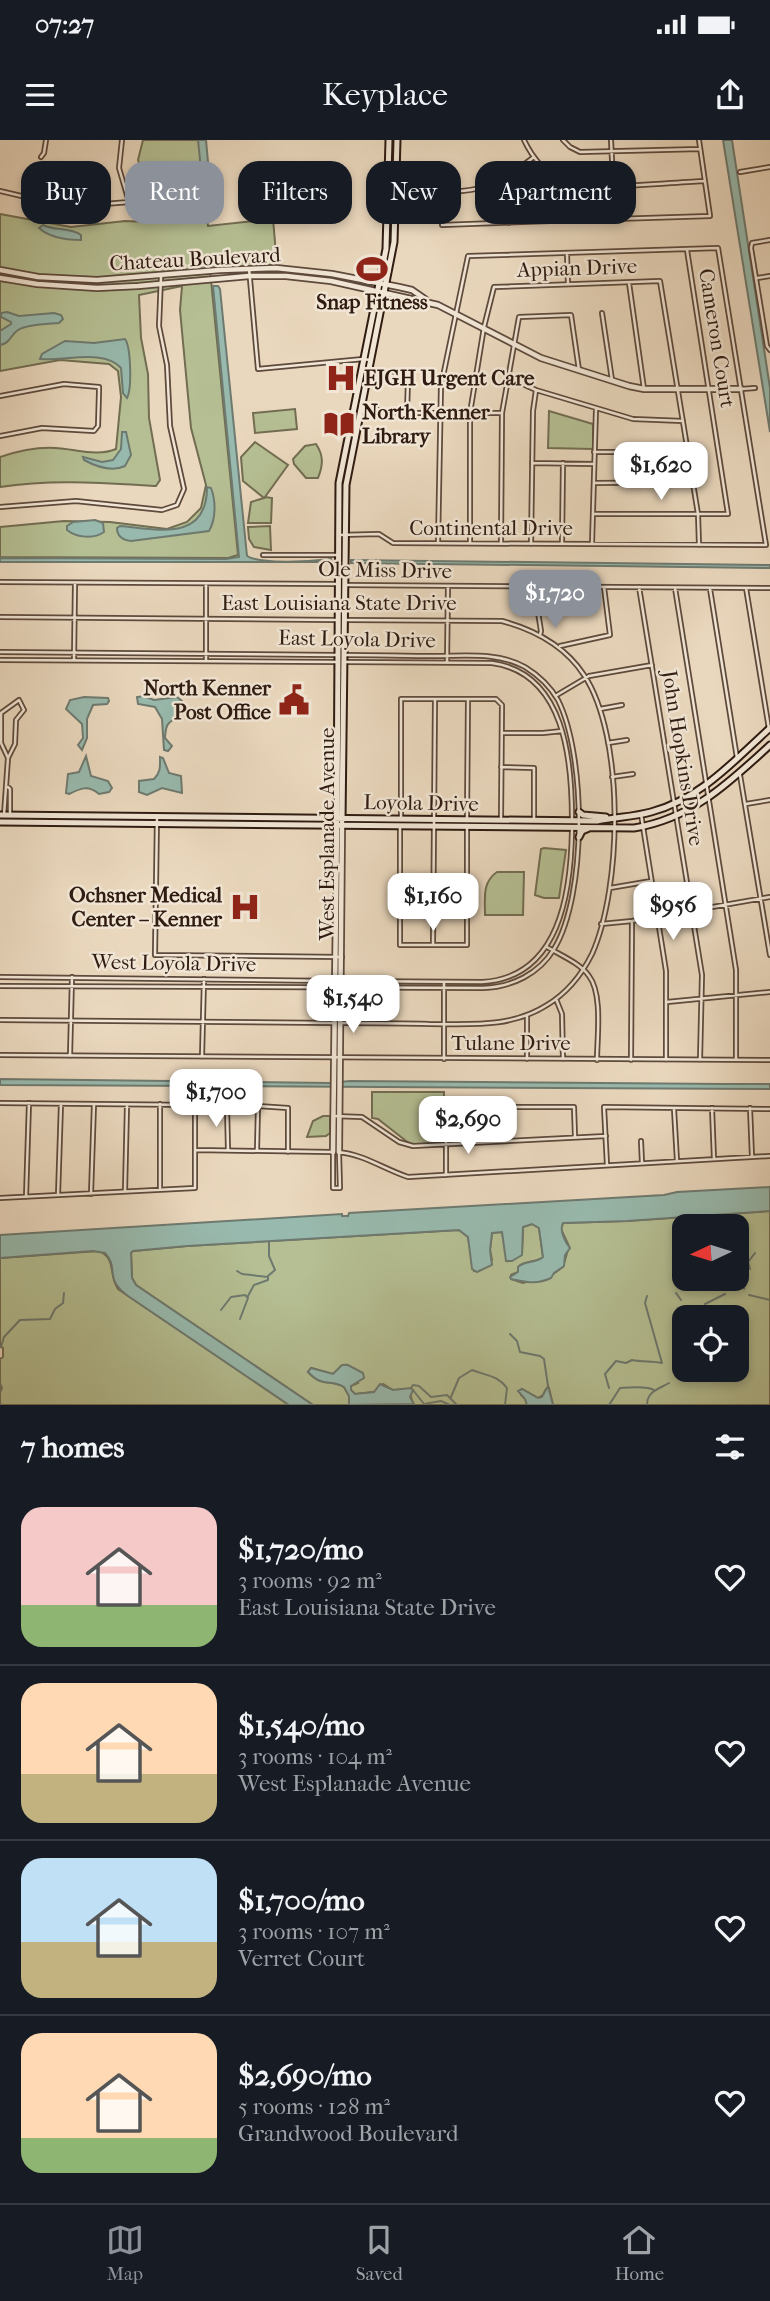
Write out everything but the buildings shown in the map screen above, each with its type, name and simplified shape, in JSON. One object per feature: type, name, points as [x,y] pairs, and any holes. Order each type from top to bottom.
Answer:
[{"type":"main road","name":"West Esplanade Avenue","points":[[388,161],[389,140]]},
{"type":"main road","name":"West Esplanade Avenue","points":[[397,140],[397,161]]},
{"type":"main road","name":"West Esplanade Avenue","points":[[339,821],[342,535],[338,521],[338,491],[386,249],[386,224]]},
{"type":"main road","points":[[393,224],[394,236]]},
{"type":"main road","name":"West Esplanade Avenue","points":[[341,585],[338,555],[346,518],[347,476],[386,289],[394,246],[395,224]]},
{"type":"main road","points":[[386,227],[389,243],[394,246]]},
{"type":"main road","points":[[386,249],[390,254],[390,265]]},
{"type":"main road","points":[[374,306],[374,319],[378,325]]},
{"type":"main road","points":[[372,317],[374,325],[378,325]]},
{"type":"main road","points":[[370,328],[374,334],[374,347]]},
{"type":"main road","points":[[360,376],[364,381],[369,373]]},
{"type":"main road","points":[[357,389],[363,387],[365,392]]},
{"type":"main road","points":[[338,491],[346,497]]},
{"type":"main road","points":[[338,521],[346,518]]},
{"type":"main road","points":[[769,729],[770,743]]},
{"type":"main road","name":"Loyola Drive","points":[[575,824],[641,814],[675,804],[707,785],[769,729]]},
{"type":"main road","name":"Loyola Drive","points":[[0,822],[111,819],[534,823],[615,829],[643,827],[677,816],[709,798],[770,743]]},
{"type":"main road","points":[[737,758],[740,772]]},
{"type":"main road","points":[[579,812],[583,815],[615,818]]},
{"type":"main road","name":"Loyola Drive","points":[[5,815],[38,819]]},
{"type":"main road","points":[[579,837],[583,830],[592,827]]},
{"type":"street","points":[[41,157],[46,140]]},
{"type":"street","points":[[111,203],[130,202],[119,168],[122,140]]},
{"type":"street","points":[[524,140],[538,161]]},
{"type":"street","points":[[563,140],[575,151],[700,149]]},
{"type":"street","points":[[611,140],[612,161]]},
{"type":"street","points":[[636,218],[710,216],[699,140]]},
{"type":"street","points":[[528,161],[534,157]]},
{"type":"street","points":[[740,172],[770,167]]},
{"type":"street","points":[[636,184],[705,181]]},
{"type":"street","points":[[0,191],[21,196]]},
{"type":"street","points":[[442,225],[476,224]]},
{"type":"street","points":[[770,240],[752,243],[767,346],[770,350]]},
{"type":"street","points":[[438,543],[441,386],[468,256],[718,248],[741,389]]},
{"type":"street","name":"Cameron Court","points":[[687,250],[728,514],[698,514]]},
{"type":"street","points":[[567,254],[568,284]]},
{"type":"street","points":[[249,268],[258,369],[371,360]]},
{"type":"street","name":"Chateau Boulevard","points":[[0,270],[65,279],[138,279],[249,268],[276,268],[332,274],[428,301]]},
{"type":"street","points":[[276,268],[276,276]]},
{"type":"street","points":[[286,269],[286,276]]},
{"type":"street","points":[[207,272],[208,280]]},
{"type":"street","points":[[331,281],[332,274]]},
{"type":"street","name":"Chateau Boulevard","points":[[0,278],[64,286],[138,286],[249,276],[286,276],[378,287]]},
{"type":"street","points":[[757,278],[770,276]]},
{"type":"street","points":[[0,507],[76,501],[162,510],[172,508],[180,501],[183,484],[170,426],[167,365],[159,326],[161,277]]},
{"type":"street","points":[[138,279],[138,286]]},
{"type":"street","name":"Appian Drive","points":[[484,327],[494,287],[660,281],[677,389]]},
{"type":"street","points":[[629,283],[644,389]]},
{"type":"street","name":"Chateau Boulevard","points":[[386,289],[412,290],[428,301],[457,313],[541,358],[644,389],[755,388]]},
{"type":"street","points":[[410,298],[412,290]]},
{"type":"street","points":[[602,313],[612,380]]},
{"type":"street","points":[[762,314],[770,313]]},
{"type":"street","points":[[501,543],[502,413],[519,317],[572,315],[579,370]]},
{"type":"street","points":[[470,543],[470,413],[484,327]]},
{"type":"street","points":[[369,373],[408,379],[407,413]]},
{"type":"street","points":[[507,377],[536,390],[633,419],[682,421]]},
{"type":"street","points":[[0,396],[64,384],[99,387],[99,426],[94,431],[42,428],[0,436]]},
{"type":"street","points":[[677,389],[698,514],[699,545]]},
{"type":"street","name":"Continental Drive","points":[[342,535],[379,534],[393,543],[766,545],[741,389]]},
{"type":"street","points":[[531,544],[533,411],[536,390]]},
{"type":"street","points":[[353,406],[407,413],[502,413]]},
{"type":"street","points":[[593,544],[596,409]]},
{"type":"street","points":[[594,452],[688,452]]},
{"type":"street","points":[[532,463],[594,464]]},
{"type":"street","points":[[562,544],[563,463]]},
{"type":"street","points":[[594,483],[693,482]]},
{"type":"street","points":[[593,514],[698,514]]},
{"type":"street","points":[[263,555],[338,555]]},
{"type":"street","name":"Ole Miss Drive","points":[[0,582],[770,588]]},
{"type":"street","points":[[74,660],[75,583]]},
{"type":"street","points":[[206,583],[206,661]]},
{"type":"street","points":[[447,586],[447,662]]},
{"type":"street","points":[[534,586],[540,635]]},
{"type":"street","points":[[569,586],[571,606]]},
{"type":"street","points":[[559,647],[610,635],[604,587]]},
{"type":"street","name":"John Hopkins Drive","points":[[639,587],[702,975],[700,1060]]},
{"type":"street","points":[[675,588],[736,970],[736,1060]]},
{"type":"street","points":[[710,588],[737,758]]},
{"type":"street","points":[[746,588],[769,729]]},
{"type":"street","name":"East Louisiana State Drive","points":[[0,617],[502,621],[540,635],[559,647],[586,677],[600,709],[608,743],[615,818],[609,888],[593,952],[566,991],[526,1016],[492,1024],[0,1020]]},
{"type":"street","name":"East Loyola Drive","points":[[0,652],[206,653],[492,663],[510,667],[536,682],[550,699],[562,731],[579,837]]},
{"type":"street","name":"East Loyola Drive","points":[[0,660],[206,661],[447,656],[489,657],[512,661],[534,673],[555,696],[562,709],[570,740],[579,812],[575,824]]},
{"type":"street","points":[[550,699],[586,677],[652,665]]},
{"type":"street","points":[[468,699],[467,946],[400,945],[401,699],[468,699],[500,701],[501,823]]},
{"type":"street","points":[[433,945],[435,699]]},
{"type":"street","points":[[5,815],[10,789],[8,758],[1,743],[1,713],[19,700],[24,710],[16,720],[16,744],[8,758]]},
{"type":"street","points":[[600,709],[622,705]]},
{"type":"street","points":[[502,733],[562,731]]},
{"type":"street","points":[[608,743],[627,740]]},
{"type":"street","points":[[501,767],[534,768],[534,823]]},
{"type":"street","points":[[740,772],[770,955]]},
{"type":"street","points":[[612,777],[633,774]]},
{"type":"street","points":[[745,805],[770,800]]},
{"type":"street","points":[[641,814],[666,971],[666,1060]]},
{"type":"street","points":[[157,820],[155,955],[339,957]]},
{"type":"street","name":"West Esplanade Avenue","points":[[337,1115],[334,1093],[337,1057],[334,1023],[338,988],[342,981],[339,957],[339,821]]},
{"type":"street","name":"West Loyola Drive","points":[[0,977],[444,982],[505,979],[528,967],[547,947],[558,923],[575,824]]},
{"type":"street","name":"West Loyola Drive","points":[[0,986],[444,989],[508,985],[531,973],[553,951],[569,906],[579,837]]},
{"type":"street","points":[[609,888],[651,881]]},
{"type":"street","points":[[601,924],[770,897]]},
{"type":"street","points":[[631,1060],[632,921]]},
{"type":"street","points":[[547,947],[583,970],[593,982],[597,1002],[597,1060]]},
{"type":"street","name":"West Esplanade Avenue","points":[[337,1057],[341,1023],[335,981],[339,957]]},
{"type":"street","points":[[70,1056],[72,977]]},
{"type":"street","points":[[202,1056],[204,979]]},
{"type":"street","points":[[444,982],[444,1059]]},
{"type":"street","points":[[667,1002],[770,992]]},
{"type":"street","points":[[556,999],[562,1014],[562,1059]]},
{"type":"street","points":[[526,1016],[527,1059]]},
{"type":"street","name":"Tulane Drive","points":[[0,1055],[770,1060]]},
{"type":"street","name":"West Esplanade Avenue","points":[[337,1082],[340,1091],[337,1115],[340,1188],[334,1188],[337,1152]]},
{"type":"street","points":[[0,1102],[195,1105],[195,1188],[0,1198]]},
{"type":"street","points":[[26,1197],[29,1103]]},
{"type":"street","points":[[58,1195],[61,1104]]},
{"type":"street","points":[[91,1195],[94,1104]]},
{"type":"street","points":[[160,1104],[160,1189]]},
{"type":"street","points":[[125,1191],[127,1105]]},
{"type":"street","points":[[257,1151],[258,1106],[288,1108],[288,1152]]},
{"type":"street","points":[[228,1107],[228,1151]]},
{"type":"street","points":[[446,1175],[446,1107],[574,1107],[575,1137]]},
{"type":"street","points":[[607,1165],[604,1108],[770,1109]]},
{"type":"street","points":[[674,1108],[677,1161]]},
{"type":"street","points":[[712,1108],[715,1159]]},
{"type":"street","points":[[750,1108],[752,1157]]},
{"type":"street","points":[[337,1115],[362,1117],[389,1137],[407,1145],[606,1136]]},
{"type":"street","points":[[641,1141],[642,1163]]},
{"type":"street","points":[[195,1150],[337,1152],[365,1158],[408,1177],[770,1156]]},
{"type":"green space","points":[[143,140],[199,140],[201,161],[138,160]]},
{"type":"green space","points":[[0,214],[21,218],[21,224],[71,227],[111,223],[208,226],[238,223],[273,224],[277,265],[210,270],[238,555],[228,558],[0,557],[0,527],[64,521],[110,522],[167,529],[187,522],[201,508],[206,485],[191,428],[180,310],[182,286],[139,295],[141,338],[148,374],[149,418],[160,480],[156,486],[58,482],[0,487],[0,457],[41,448],[94,452],[116,449],[121,397],[118,371],[109,364],[60,360],[0,371]]},
{"type":"green space","points":[[295,409],[297,429],[255,433],[253,413]]},
{"type":"green space","points":[[549,411],[593,424],[593,449],[548,448]]},
{"type":"green space","points":[[255,442],[288,465],[265,497],[272,498],[271,523],[248,523],[251,502],[264,498],[243,481],[241,457]]},
{"type":"green space","points":[[316,444],[321,457],[320,473],[318,478],[306,478],[293,459],[305,446]]},
{"type":"green space","points":[[270,526],[271,550],[254,547],[249,539],[248,527]]},
{"type":"green space","points":[[541,849],[566,850],[559,898],[535,895]]},
{"type":"green space","points":[[497,872],[524,872],[523,915],[485,915],[487,886]]},
{"type":"green space","points":[[372,1092],[444,1092],[443,1144],[410,1144],[378,1119],[372,1118]]},
{"type":"green space","points":[[330,1116],[330,1133],[326,1136],[307,1137],[313,1121]]},
{"type":"green space","points":[[770,1211],[770,1405],[553,1405],[549,1388],[538,1398],[522,1389],[521,1395],[527,1405],[413,1405],[409,1389],[393,1390],[383,1384],[374,1392],[355,1394],[351,1386],[358,1383],[348,1365],[345,1365],[333,1374],[311,1368],[308,1372],[322,1382],[344,1387],[349,1396],[349,1405],[313,1405],[136,1285],[132,1278],[133,1251],[459,1230],[468,1237],[474,1271],[492,1260],[492,1233],[502,1232],[508,1261],[522,1254],[523,1227],[532,1224],[539,1228],[543,1257],[522,1264],[518,1272],[511,1275],[511,1279],[523,1283],[553,1274],[563,1267],[569,1246],[561,1229],[563,1223],[672,1218],[672,1292],[749,1292],[749,1214],[727,1214]]},
{"type":"green space","points":[[98,1251],[108,1258],[118,1289],[289,1405],[0,1405],[0,1359],[3,1357],[3,1348],[0,1347],[0,1258]]},
{"type":"water","points":[[198,140],[206,140],[208,161],[200,161]]},
{"type":"water","points":[[723,140],[732,140],[770,388],[770,432]]},
{"type":"water","points":[[43,225],[77,233],[81,235],[81,240],[53,236],[39,228]]},
{"type":"water","points":[[213,286],[220,289],[247,556],[264,561],[331,559],[332,562],[0,562],[0,558],[239,557]]},
{"type":"water","points":[[1,313],[19,316],[54,313],[61,315],[63,319],[59,323],[22,328],[0,345],[0,331],[11,324],[1,317]]},
{"type":"water","points":[[125,339],[130,368],[127,398],[123,393],[121,368],[114,362],[94,357],[40,359],[42,354],[65,341],[94,343]]},
{"type":"water","points":[[122,432],[126,432],[131,455],[125,466],[104,468],[84,460],[83,457],[102,462],[113,460],[121,449]]},
{"type":"water","points":[[207,487],[211,488],[214,504],[214,516],[209,531],[131,541],[119,536],[117,528],[120,526],[163,530],[189,525],[205,505]]},
{"type":"water","points":[[95,520],[103,523],[104,532],[91,537],[80,536],[67,530],[67,526],[73,522]]},
{"type":"water","points":[[351,560],[770,565],[770,568],[351,563]]},
{"type":"water","points":[[144,696],[154,700],[177,697],[182,701],[182,713],[167,727],[165,738],[172,746],[168,751],[164,750],[162,719],[155,707],[138,704],[137,697]]},
{"type":"water","points":[[84,697],[108,698],[109,701],[107,704],[93,705],[87,719],[87,738],[82,750],[78,745],[83,738],[82,724],[66,709],[70,700]]},
{"type":"water","points":[[86,756],[91,776],[108,781],[112,788],[109,792],[99,794],[84,788],[66,793],[68,774],[79,772]]},
{"type":"water","points":[[160,757],[163,758],[169,773],[181,776],[182,793],[162,788],[147,795],[139,792],[139,781],[154,779],[158,774]]},
{"type":"water","points":[[0,1079],[770,1084],[770,1089],[0,1085]]},
{"type":"water","points":[[770,1187],[770,1211],[672,1214],[672,1218],[563,1223],[562,1232],[570,1248],[565,1255],[564,1266],[551,1278],[536,1282],[510,1277],[518,1272],[521,1265],[543,1257],[539,1228],[532,1224],[523,1227],[522,1255],[512,1261],[506,1261],[502,1232],[492,1233],[492,1265],[477,1272],[472,1269],[468,1237],[459,1230],[187,1246],[131,1253],[132,1278],[136,1285],[313,1405],[289,1405],[128,1296],[116,1284],[105,1253],[93,1251],[0,1258],[0,1235],[342,1214],[348,1216],[349,1213],[664,1195]]},
{"type":"water","points":[[342,1365],[348,1365],[363,1373],[364,1378],[351,1386],[355,1394],[374,1392],[380,1384],[393,1390],[411,1388],[413,1390],[410,1397],[414,1404],[349,1405],[349,1396],[344,1387],[322,1382],[308,1372],[311,1368],[333,1374]]},
{"type":"water","points":[[548,1386],[553,1405],[527,1405],[518,1391],[522,1389],[538,1398],[542,1397]]},
{"type":"waterway","points":[[268,1276],[275,1270],[269,1256],[269,1242]]},
{"type":"waterway","points":[[750,1269],[748,1262],[755,1253]]},
{"type":"waterway","points":[[237,1271],[268,1277],[268,1280],[254,1285],[248,1296]]},
{"type":"waterway","points":[[1,1347],[4,1337],[20,1320],[50,1319],[55,1309],[63,1303],[64,1293]]},
{"type":"waterway","points":[[676,1293],[681,1300]]},
{"type":"waterway","points":[[705,1304],[725,1294]]},
{"type":"waterway","points":[[221,1310],[231,1297],[245,1295],[248,1298],[240,1319]]},
{"type":"waterway","points":[[749,1295],[770,1300]]},
{"type":"waterway","points":[[609,1388],[605,1374],[616,1361],[662,1363],[645,1303],[647,1296]]},
{"type":"waterway","points":[[510,1334],[517,1341],[520,1352],[544,1359],[548,1386]]},
{"type":"waterway","points":[[451,1397],[459,1378],[472,1370],[495,1378],[507,1388],[505,1405]]},
{"type":"waterway","points":[[0,1383],[0,1393]]},
{"type":"waterway","points":[[647,1405],[651,1393],[669,1383]]},
{"type":"waterway","points":[[411,1388],[413,1385],[419,1386],[431,1397],[447,1395],[457,1405]]},
{"type":"waterway","points":[[609,1405],[620,1388],[642,1387],[654,1390]]},
{"type":"waterway","points":[[413,1390],[424,1404],[441,1401],[450,1405]]},
{"type":"place","name":"Snap Fitness","points":[[372,269]]},
{"type":"place","name":"EJGH Urgent Care","points":[[341,378]]},
{"type":"place","name":"North Kenner Library","points":[[339,424]]},
{"type":"place","name":"North Kenner Post Office","points":[[294,700]]},
{"type":"place","name":"Ochsner Medical Center – Kenner","points":[[245,907]]}]
